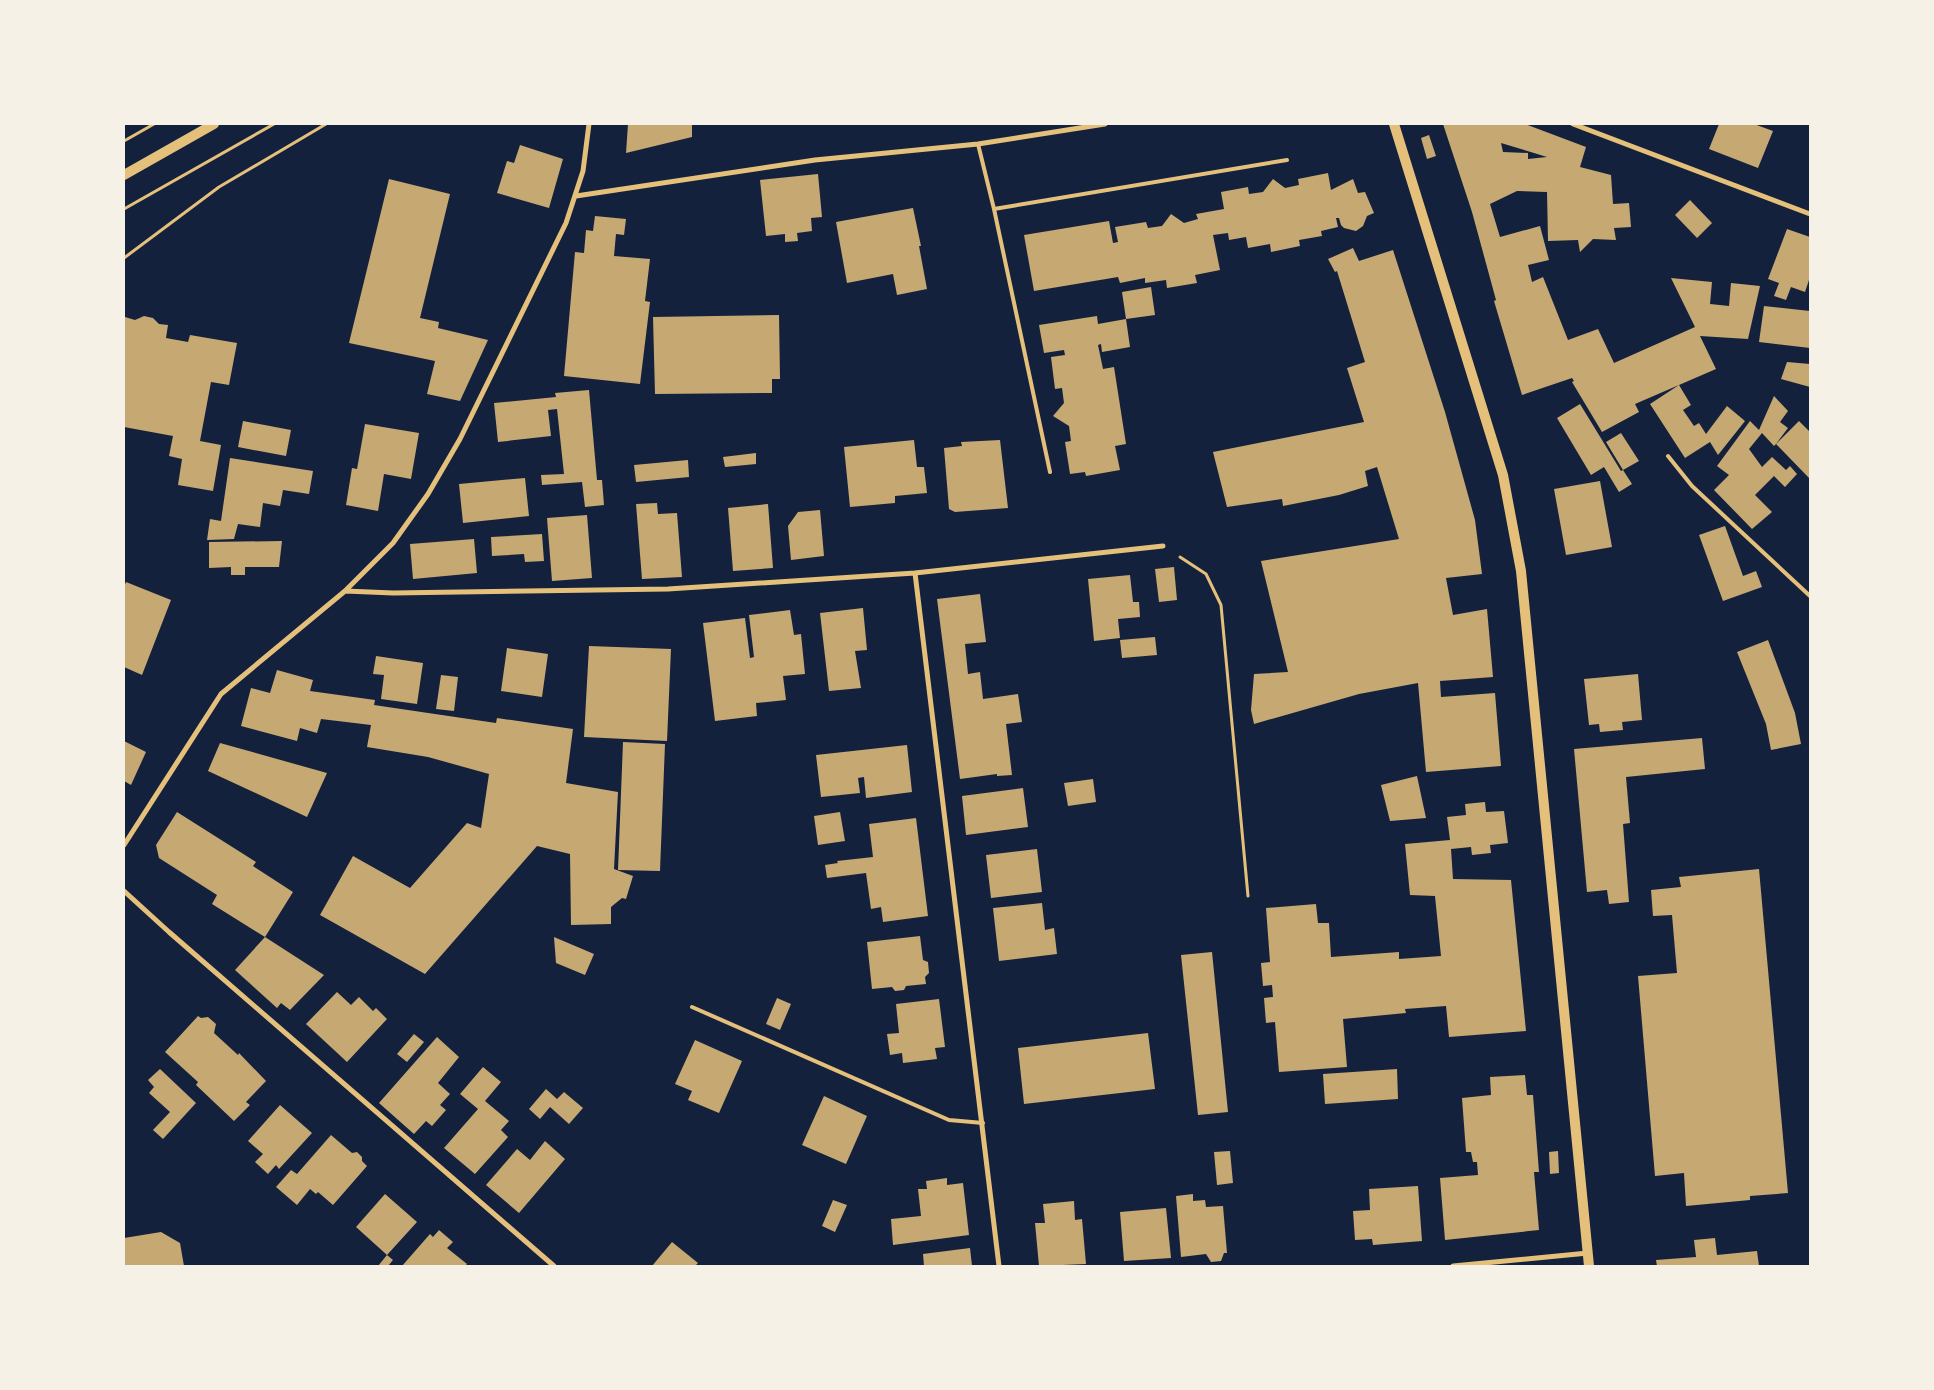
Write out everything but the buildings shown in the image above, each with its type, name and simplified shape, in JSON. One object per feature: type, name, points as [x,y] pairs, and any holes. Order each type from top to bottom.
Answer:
[{"type":"main road","points":[[124,175],[214,124]]},
{"type":"main road","points":[[1394,124],[1503,476],[1521,571],[1589,1266]]},
{"type":"street","points":[[124,845],[221,694],[345,592],[393,543],[444,469],[566,223],[583,171],[589,124]]},
{"type":"street","points":[[576,196],[815,160],[978,144],[1105,124]]},
{"type":"street","points":[[1573,124],[1810,214]]},
{"type":"street","points":[[345,592],[668,589],[915,573],[1163,546]]},
{"type":"street","points":[[915,573],[1000,1266]]},
{"type":"street","points":[[124,891],[168,932],[554,1266]]},
{"type":"street","points":[[1453,1266],[1588,1253]]},
{"type":"lane","points":[[978,144],[994,209],[1050,472]]},
{"type":"lane","points":[[994,209],[1287,160]]},
{"type":"lane","points":[[1668,456],[1692,486],[1810,596]]},
{"type":"lane","points":[[692,1007],[949,1120],[983,1123]]},
{"type":"path","points":[[124,141],[154,124]]},
{"type":"path","points":[[124,209],[274,124]]},
{"type":"path","points":[[124,258],[219,187],[326,124]]},
{"type":"path","points":[[1163,546],[1206,574],[1221,605],[1248,896]]}]
